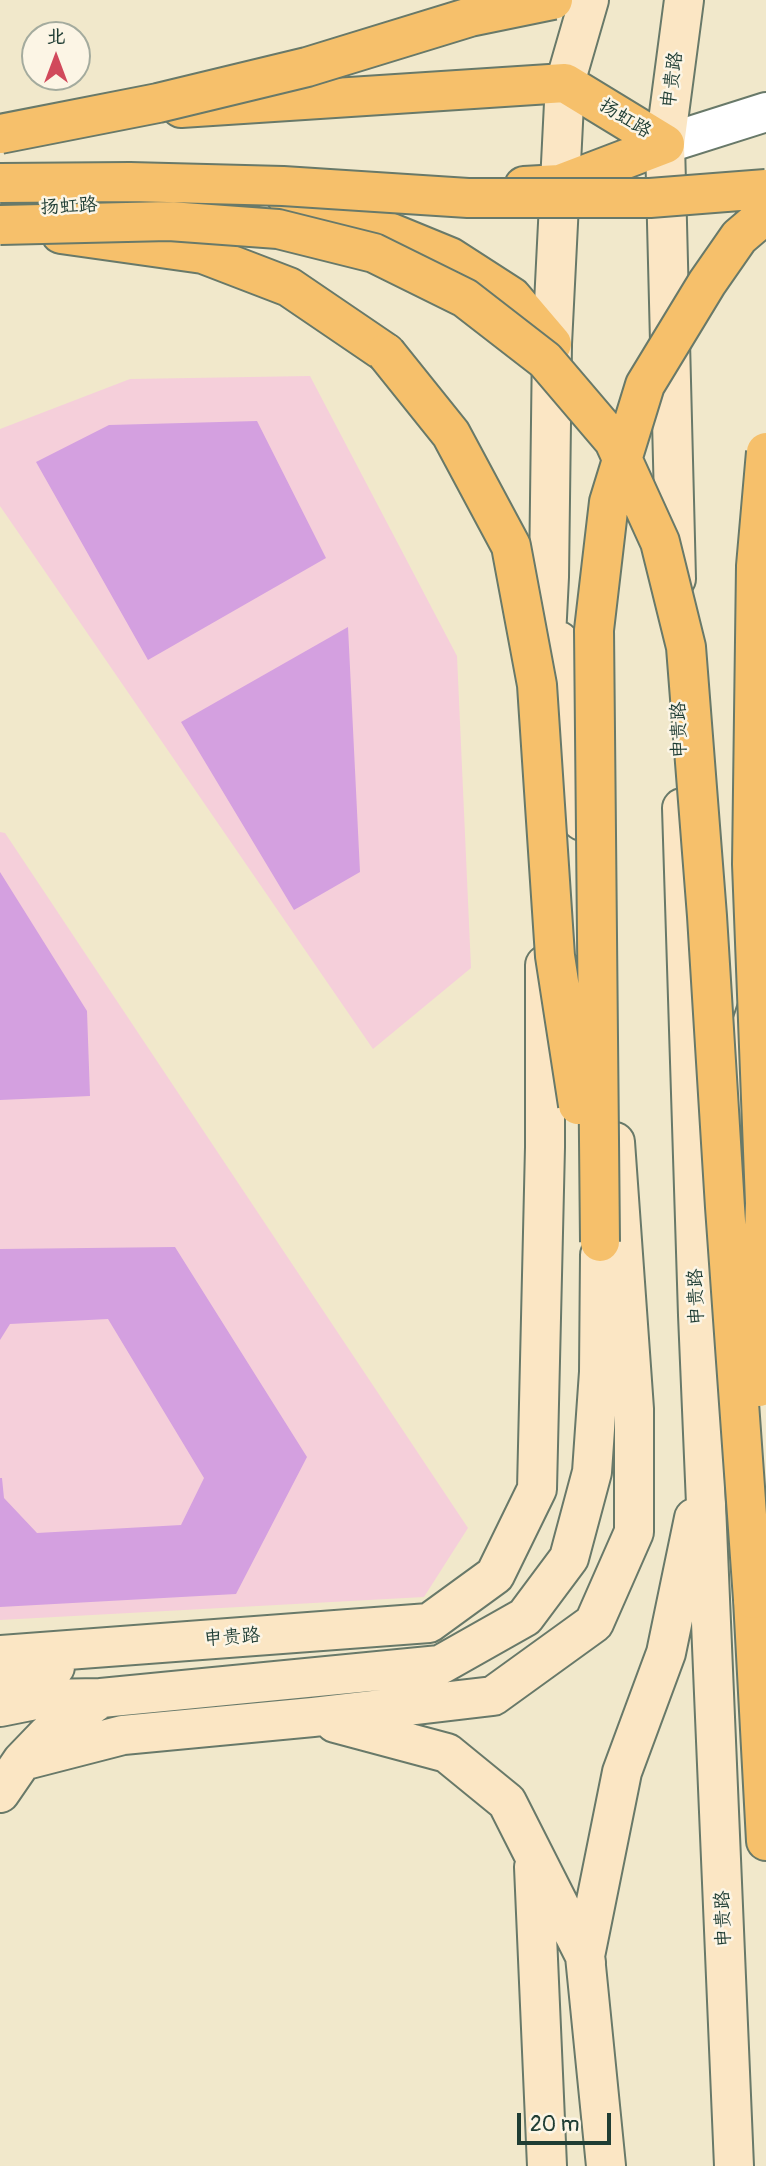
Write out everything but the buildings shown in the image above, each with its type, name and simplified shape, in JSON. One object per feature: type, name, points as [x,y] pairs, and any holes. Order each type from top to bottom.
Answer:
[{"type":"main road","points":[[0,134],[158,103],[307,67],[470,17],[553,0]]},
{"type":"main road","name":"申贵路","points":[[0,1655],[429,1623],[495,1575],[537,1489],[545,1147],[544,650],[549,577],[552,344],[565,83],[589,0]]},
{"type":"main road","name":"申贵路","points":[[684,0],[665,144],[694,1210],[734,2166]]},
{"type":"main road","points":[[0,120],[565,83]]},
{"type":"main road","name":"扬虹路","points":[[565,83],[665,144]]},
{"type":"main road","name":"扬虹路","points":[[0,211],[560,184],[665,144]]},
{"type":"main road","points":[[0,183],[130,181],[283,186],[468,198],[650,198],[766,189]]},
{"type":"main road","points":[[286,196],[372,225],[450,257],[512,298],[552,344]]},
{"type":"main road","points":[[0,1707],[40,1699],[101,1698],[440,1665],[525,1617],[569,1558],[592,1472],[599,1372],[594,630],[609,502],[645,385],[713,274],[739,237],[766,214]]},
{"type":"main road","points":[[0,225],[169,220],[278,229],[374,253],[465,299],[545,360],[614,442],[660,542],[686,647],[753,1599],[766,1841]]},
{"type":"main road","points":[[0,225],[203,254],[289,286],[386,353],[452,434],[511,546],[535,672],[555,956],[600,1242]]},
{"type":"main road","points":[[753,1599],[765,1202],[752,864],[756,566],[766,452]]},
{"type":"main road","name":"申贵路","points":[[22,1761],[123,1735],[493,1696],[594,1623],[634,1532],[634,1409],[606,1005],[549,577]]},
{"type":"main road","points":[[752,864],[766,915]]},
{"type":"main road","points":[[694,1210],[764,989],[766,973]]},
{"type":"main road","points":[[705,1462],[737,1334],[736,1072]]},
{"type":"main road","name":"申贵路","points":[[606,2166],[585,1956],[622,1772],[666,1653],[705,1462]]},
{"type":"main road","name":"申贵路","points":[[0,1683],[121,1647]]},
{"type":"main road","points":[[0,1793],[22,1761],[47,1735],[101,1698]]},
{"type":"main road","name":"申贵路","points":[[313,1717],[447,1752],[507,1802],[585,1956],[617,2166]]},
{"type":"main road","points":[[534,1855],[547,2166]]},
{"type":"street","points":[[665,144],[766,112]]},
{"type":"shaded area","points":[[310,376],[457,656],[471,968],[373,1049],[0,506],[0,429],[130,379]]},
{"type":"shaded area","points":[[0,832],[5,833],[468,1528],[424,1597],[0,1620]]}]
